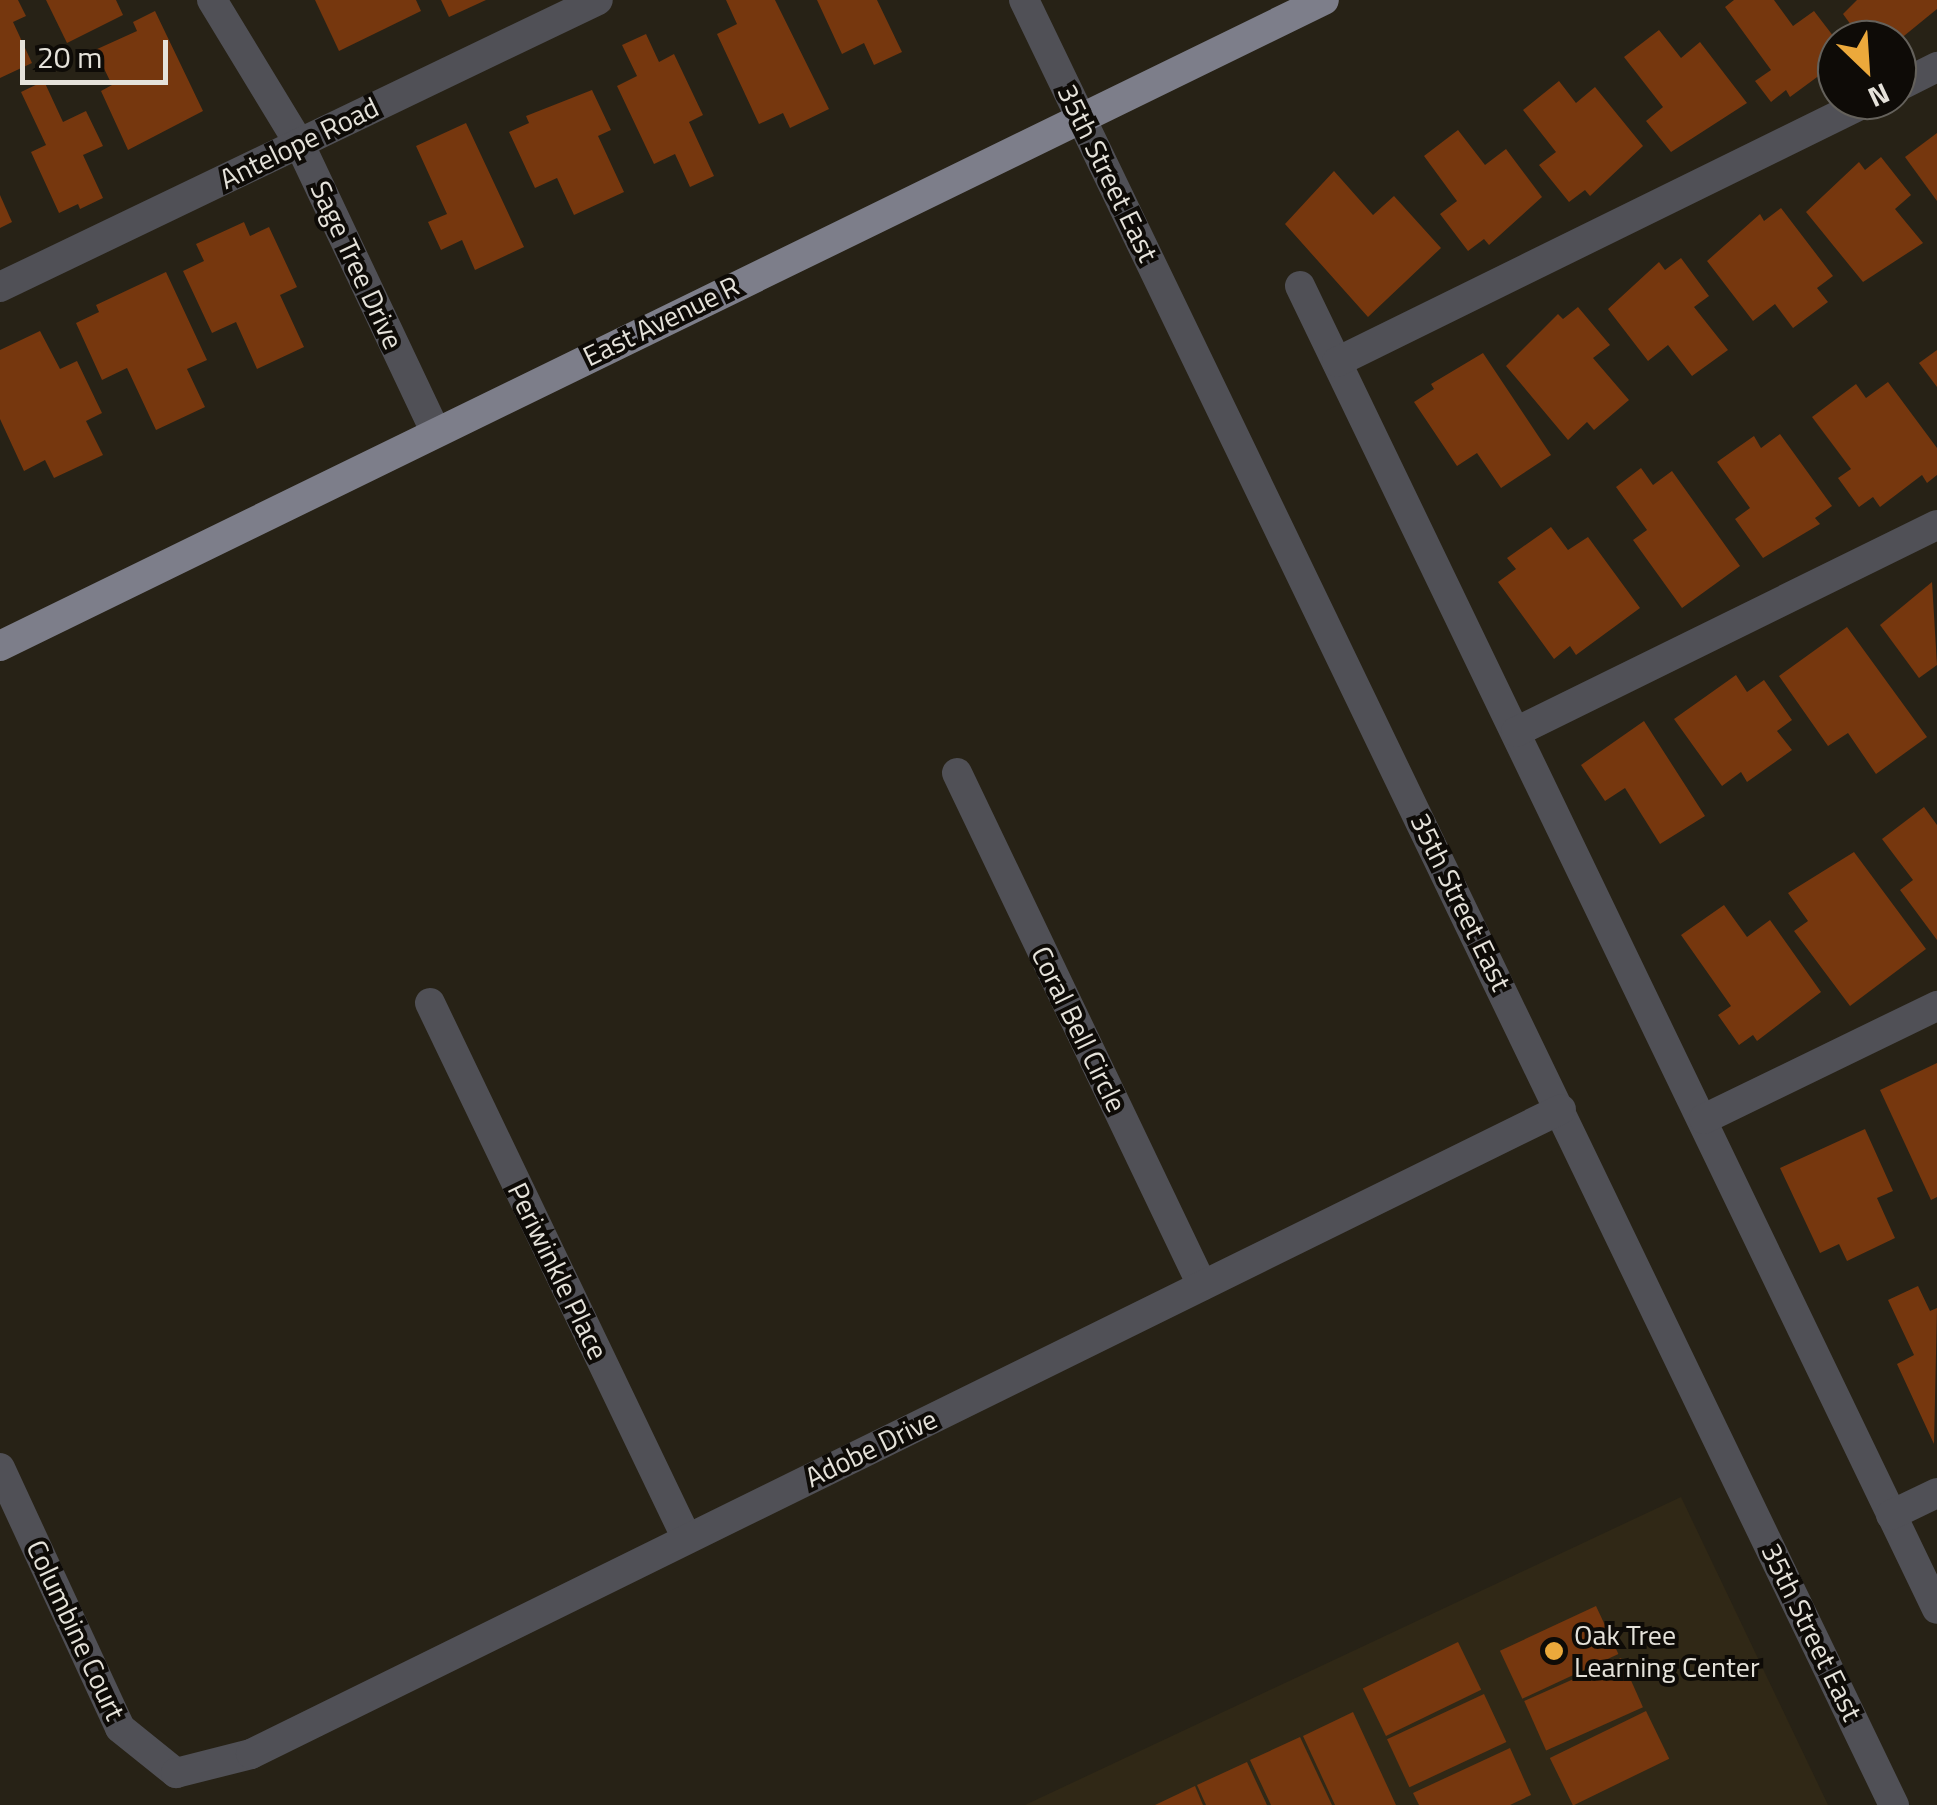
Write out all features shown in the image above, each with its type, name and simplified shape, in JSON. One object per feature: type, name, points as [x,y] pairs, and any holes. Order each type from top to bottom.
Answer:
[{"type":"main road","name":"East Avenue R","points":[[0,646],[435,430],[1324,0]]},
{"type":"street","name":"Sage Tree Drive","points":[[212,0],[300,143],[435,430]]},
{"type":"street","name":"Antelope Road","points":[[0,287],[598,0]]},
{"type":"street","name":"35th Street East","points":[[1024,0],[1894,1805]]},
{"type":"street","points":[[1336,362],[1829,120]]},
{"type":"street","points":[[1300,286],[1704,1118],[1937,1609]]},
{"type":"street","points":[[1516,732],[1937,525]]},
{"type":"street","name":"Coral Bell Circle","points":[[957,773],[1202,1285]]},
{"type":"street","name":"Periwinkle Place","points":[[430,1002],[687,1539]]},
{"type":"street","points":[[1704,1118],[1937,1006]]},
{"type":"street","name":"Adobe Drive","points":[[176,1774],[251,1754],[1561,1109]]},
{"type":"street","name":"Columbine Court","points":[[0,1468],[120,1728],[176,1774]]},
{"type":"street","points":[[1891,1514],[1937,1493]]},
{"type":"shaded area","name":"Oak Tree Learning Center","points":[[1681,1497],[1828,1805],[1025,1805]]},
{"type":"building","points":[[0,0],[18,0],[26,16],[13,22],[32,63],[0,78]]},
{"type":"building","points":[[46,0],[116,0],[123,15],[67,43]]},
{"type":"building","points":[[315,0],[416,0],[421,11],[339,51]]},
{"type":"building","points":[[441,0],[486,0],[449,17]]},
{"type":"building","points":[[726,0],[775,0],[829,109],[790,128],[783,113],[759,124],[717,34],[737,24]]},
{"type":"building","points":[[817,0],[877,0],[902,52],[874,65],[864,43],[842,54]]},
{"type":"building","points":[[1734,0],[1774,0],[1793,26],[1814,11],[1821,20],[1817,20],[1817,77],[1790,97],[1786,90],[1771,102],[1755,81],[1771,70],[1725,7]]},
{"type":"building","points":[[1857,0],[1937,0],[1937,9],[1917,25],[1917,20],[1847,20],[1843,14]]},
{"type":"building","points":[[155,11],[203,111],[128,150],[101,91],[112,85],[95,50],[137,31],[133,22]]},
{"type":"building","points":[[1659,30],[1681,58],[1700,42],[1747,103],[1671,152],[1646,121],[1663,107],[1624,57]]},
{"type":"building","points":[[646,34],[659,62],[674,54],[703,115],[689,122],[714,176],[690,187],[675,154],[654,164],[617,86],[637,76],[622,45]]},
{"type":"building","points":[[44,81],[63,122],[86,111],[103,146],[83,155],[103,198],[80,209],[78,204],[59,213],[31,152],[46,145],[21,92]]},
{"type":"building","points":[[1559,81],[1576,103],[1595,87],[1643,146],[1590,196],[1585,190],[1569,202],[1539,165],[1556,152],[1523,110]]},
{"type":"building","points":[[592,90],[611,130],[598,136],[624,192],[574,215],[557,178],[535,188],[509,132],[529,123],[526,116]]},
{"type":"building","points":[[466,123],[524,247],[475,270],[462,240],[441,250],[428,222],[447,214],[416,146]]},
{"type":"building","points":[[1458,130],[1485,165],[1506,149],[1542,197],[1489,245],[1484,239],[1468,251],[1440,214],[1457,201],[1424,156]]},
{"type":"building","points":[[1937,133],[1937,201],[1905,157]]},
{"type":"building","points":[[1881,157],[1911,195],[1895,209],[1923,243],[1863,282],[1806,212],[1859,162],[1865,170]]},
{"type":"building","points":[[1334,171],[1373,215],[1394,196],[1441,248],[1368,317],[1285,224]]},
{"type":"building","points":[[0,195],[12,222],[0,228]]},
{"type":"building","points":[[1781,208],[1833,276],[1817,288],[1828,302],[1793,328],[1775,304],[1753,321],[1707,261],[1760,214],[1764,221]]},
{"type":"building","points":[[244,222],[250,236],[269,227],[297,287],[280,295],[304,347],[257,369],[236,322],[212,333],[183,271],[204,261],[196,244]]},
{"type":"building","points":[[1681,258],[1709,296],[1694,307],[1728,350],[1692,376],[1668,345],[1648,361],[1608,309],[1659,262],[1665,270]]},
{"type":"building","points":[[166,272],[207,360],[187,369],[205,407],[156,430],[127,368],[102,380],[76,323],[99,312],[96,305]]},
{"type":"building","points":[[1578,307],[1610,345],[1593,358],[1629,400],[1594,430],[1587,422],[1568,440],[1506,366],[1558,314],[1563,319]]},
{"type":"building","points":[[40,331],[60,369],[77,361],[102,413],[86,421],[103,455],[54,478],[45,460],[24,471],[0,419],[0,350]]},
{"type":"building","points":[[1937,350],[1937,387],[1919,363]]},
{"type":"building","points":[[1483,353],[1551,455],[1501,488],[1477,453],[1457,466],[1414,402],[1434,389],[1431,384]]},
{"type":"building","points":[[1888,382],[1937,448],[1937,475],[1927,483],[1922,475],[1880,507],[1873,497],[1859,507],[1838,478],[1851,469],[1812,417],[1856,384],[1866,398]]},
{"type":"building","points":[[1780,434],[1832,506],[1815,518],[1820,524],[1763,558],[1735,519],[1750,508],[1717,462],[1754,436],[1761,448]]},
{"type":"building","points":[[1641,468],[1653,485],[1672,471],[1740,566],[1682,608],[1633,540],[1647,530],[1616,487]]},
{"type":"building","points":[[1551,527],[1568,550],[1588,537],[1640,608],[1576,655],[1570,646],[1554,659],[1498,582],[1516,569],[1507,558]]},
{"type":"building","points":[[1932,582],[1937,665],[1919,678],[1880,625]]},
{"type":"building","points":[[1847,627],[1927,737],[1876,774],[1848,733],[1828,746],[1779,676]]},
{"type":"building","points":[[1736,675],[1747,692],[1764,680],[1792,720],[1777,731],[1792,750],[1747,782],[1741,772],[1722,786],[1674,719]]},
{"type":"building","points":[[1644,721],[1705,816],[1660,844],[1625,788],[1605,801],[1581,765]]},
{"type":"building","points":[[1924,807],[1937,825],[1937,940],[1900,890],[1913,880],[1882,839]]},
{"type":"building","points":[[1854,852],[1926,949],[1850,1006],[1794,931],[1808,921],[1788,893]]},
{"type":"building","points":[[1724,905],[1747,937],[1770,920],[1821,992],[1757,1041],[1753,1035],[1739,1045],[1718,1015],[1731,1006],[1681,935]]},
{"type":"building","points":[[1937,1063],[1937,1197],[1931,1200],[1880,1090]]},
{"type":"building","points":[[1865,1129],[1893,1191],[1877,1198],[1895,1238],[1847,1261],[1839,1244],[1820,1253],[1780,1168]]},
{"type":"building","points":[[1918,1286],[1930,1311],[1937,1308],[1934,1444],[1897,1364],[1914,1355],[1888,1300]]},
{"type":"building","points":[[1596,1606],[1618,1654],[1522,1699],[1500,1651]]},
{"type":"building","points":[[1458,1642],[1481,1690],[1386,1736],[1363,1688]]},
{"type":"building","points":[[1621,1658],[1643,1707],[1546,1750],[1524,1701]]},
{"type":"building","points":[[1484,1694],[1506,1742],[1409,1787],[1387,1739]]},
{"type":"building","points":[[1646,1711],[1669,1759],[1573,1805],[1550,1758]]},
{"type":"building","points":[[1353,1712],[1396,1805],[1335,1805],[1303,1736]]},
{"type":"building","points":[[1300,1737],[1332,1805],[1271,1805],[1250,1760]]},
{"type":"building","points":[[1510,1748],[1531,1795],[1510,1805],[1419,1805],[1413,1793]]},
{"type":"building","points":[[1247,1762],[1267,1805],[1206,1805],[1197,1785]]},
{"type":"building","points":[[1195,1786],[1203,1805],[1155,1805]]},
{"type":"place","name":"Oak Tree Learning Center","points":[[1554,1651]]}]
